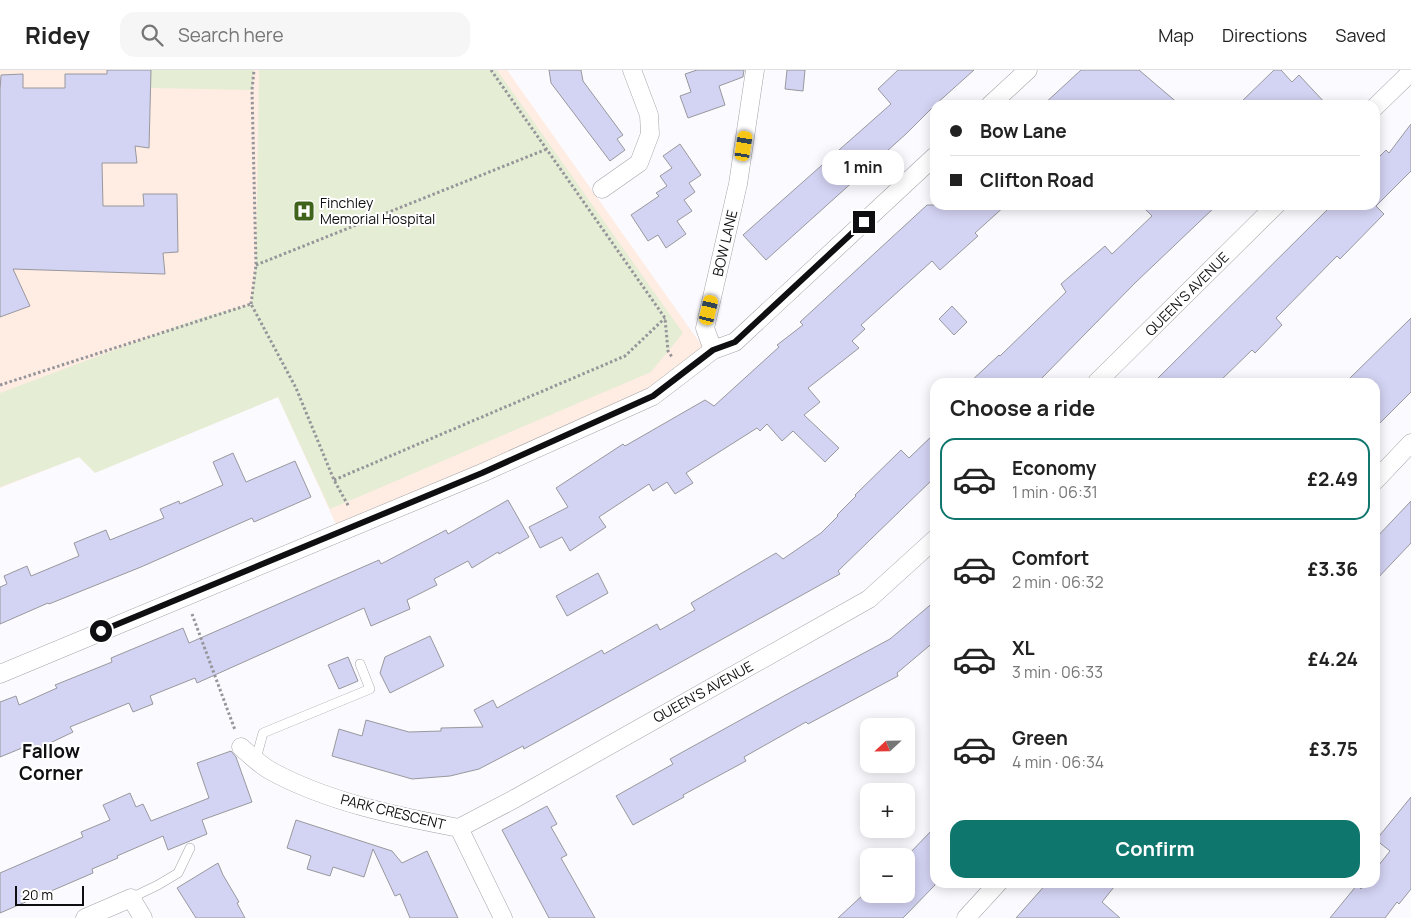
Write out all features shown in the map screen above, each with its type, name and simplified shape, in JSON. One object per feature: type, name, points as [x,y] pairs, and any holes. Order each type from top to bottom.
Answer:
[{"type":"street","points":[[602,189],[639,163],[650,134],[650,114],[632,70]]},
{"type":"street","name":"BOW LANE","points":[[713,350],[705,328],[738,184],[755,70]]},
{"type":"street","points":[[995,100],[1028,70]]},
{"type":"street","points":[[1380,103],[1411,72]]},
{"type":"street","points":[[0,674],[482,473],[653,396],[713,350],[735,342],[930,161]]},
{"type":"street","name":"QUEEN'S AVENUE","points":[[1101,378],[1271,210]]},
{"type":"street","points":[[1380,476],[1411,443]]},
{"type":"street","name":"QUEEN'S AVENUE","points":[[459,828],[525,793],[869,598],[930,543]]},
{"type":"street","name":"PARK CRESCENT","points":[[241,747],[269,770],[316,792],[394,815],[459,828],[503,918]]},
{"type":"street","points":[[966,918],[994,888]]},
{"type":"street","points":[[85,918],[131,898],[143,918]]},
{"type":"lane","points":[[256,759],[263,733],[370,689],[360,664]]},
{"type":"lane","points":[[131,898],[178,873],[190,848]]},
{"type":"path","points":[[254,70],[252,90],[256,265],[251,304],[296,388],[334,480],[358,524]]},
{"type":"path","points":[[491,70],[666,318],[668,351],[683,372]]},
{"type":"path","points":[[256,265],[547,149]]},
{"type":"path","points":[[0,385],[251,304]]},
{"type":"path","points":[[334,480],[625,356],[666,318]]},
{"type":"path","points":[[186,596],[241,747]]},
{"type":"shaded area","name":"Finchley Memorial Hospital","points":[[0,70],[507,70],[707,353],[654,396],[340,533],[278,397],[95,472],[79,457],[0,488]]},
{"type":"green space","points":[[151,70],[254,70],[252,90],[150,88]]},
{"type":"green space","name":"Finchley Memorial Hospital","points":[[259,70],[497,70],[683,333],[651,372],[330,509],[278,397],[95,473],[79,457],[0,487],[0,393],[197,319],[251,304],[256,265]]},
{"type":"building","points":[[107,70],[151,70],[149,148],[135,146],[137,163],[102,163],[103,206],[144,206],[143,194],[177,194],[178,252],[163,253],[165,274],[13,269],[30,306],[0,317],[1,75],[23,74],[23,88],[65,88],[65,74],[107,74]]},
{"type":"building","points":[[549,70],[581,70],[583,81],[623,135],[617,139],[625,150],[610,161],[551,83]]},
{"type":"building","points":[[697,70],[744,70],[743,77],[719,86],[725,105],[688,118],[680,96],[691,92],[685,74]]},
{"type":"building","points":[[787,70],[805,70],[803,91],[785,89]]},
{"type":"building","points":[[898,70],[974,70],[941,100],[930,100],[930,110],[907,133],[766,260],[743,235],[891,104],[878,89]]},
{"type":"building","points":[[1081,70],[1139,70],[1174,100],[1048,100]]},
{"type":"building","points":[[1274,70],[1281,70],[1292,82],[1299,75],[1322,100],[1243,100]]},
{"type":"building","points":[[1411,124],[1411,171],[1380,202],[1380,156],[1386,150],[1389,153]]},
{"type":"building","points":[[680,144],[701,175],[689,183],[695,192],[684,200],[692,211],[677,221],[686,234],[666,248],[658,235],[648,241],[631,215],[659,196],[656,193],[667,186],[660,176],[672,168],[663,156]]},
{"type":"building","points":[[927,205],[930,205],[930,210],[1000,210],[975,233],[978,236],[940,270],[932,261],[861,325],[865,329],[852,341],[859,348],[808,388],[820,402],[804,415],[839,448],[825,462],[793,431],[782,441],[767,424],[760,431],[757,428],[686,473],[693,483],[675,494],[667,482],[653,491],[649,484],[599,517],[606,527],[570,551],[562,537],[540,548],[529,527],[568,507],[556,488],[623,444],[625,446],[705,400],[714,406],[779,347],[777,345],[803,325],[800,322]]},
{"type":"building","points":[[1146,210],[1212,210],[1135,283],[1042,378],[974,378],[1000,356],[1066,292],[1061,284],[1105,246],[1112,254],[1152,216]]},
{"type":"building","points":[[1327,210],[1380,210],[1384,214],[1340,259],[1337,256],[1276,318],[1282,325],[1255,353],[1252,350],[1223,378],[1158,378]]},
{"type":"building","points":[[952,306],[967,322],[954,335],[939,319]]},
{"type":"building","points":[[1411,318],[1411,392],[1380,423],[1380,378],[1350,378]]},
{"type":"building","points":[[930,438],[930,482],[838,571],[840,574],[524,749],[523,746],[479,769],[450,776],[412,779],[332,756],[339,729],[362,736],[366,720],[409,732],[441,731],[441,728],[483,727],[474,710],[493,700],[497,708],[602,650],[604,654],[657,624],[660,630],[695,610],[691,603],[776,553],[783,559],[821,533],[855,495],[901,450],[909,458]]},
{"type":"building","points":[[233,453],[246,482],[295,461],[311,497],[254,522],[252,518],[141,567],[0,624],[0,587],[7,584],[4,576],[27,566],[31,576],[79,556],[74,543],[106,530],[110,540],[164,518],[160,509],[179,501],[180,504],[223,485],[213,462]]},
{"type":"building","points":[[508,500],[529,537],[499,554],[498,552],[472,568],[468,561],[434,579],[437,585],[407,600],[410,609],[371,626],[364,608],[197,683],[195,678],[150,696],[153,704],[133,712],[129,703],[70,727],[73,732],[46,745],[25,753],[22,748],[0,757],[0,702],[16,696],[19,705],[57,688],[55,685],[112,662],[111,658],[183,628],[189,643],[379,560],[381,564],[446,530],[448,534]]},
{"type":"building","points":[[1411,501],[1411,543],[1380,576],[1380,534]]},
{"type":"building","points":[[598,573],[608,593],[567,616],[556,596]]},
{"type":"building","points":[[930,605],[930,645],[897,673],[898,676],[808,724],[806,722],[744,757],[746,761],[633,825],[616,796],[673,764],[670,759],[890,639]]},
{"type":"building","points":[[430,636],[444,666],[390,693],[380,673],[385,657]]},
{"type":"building","points":[[348,657],[358,681],[339,689],[328,665]]},
{"type":"building","points":[[231,751],[236,757],[252,802],[202,820],[207,834],[168,850],[163,836],[92,869],[93,873],[0,913],[0,873],[83,837],[81,832],[110,820],[103,805],[130,793],[136,807],[143,804],[151,821],[209,798],[197,763]]},
{"type":"building","points":[[1411,797],[1411,889],[1399,904],[1397,902],[1385,918],[1330,918],[1355,888],[1380,888],[1380,864],[1390,851],[1380,843],[1380,835]]},
{"type":"building","points":[[547,806],[557,824],[551,827],[567,855],[561,858],[595,918],[549,918],[502,830]]},
{"type":"building","points":[[296,820],[392,851],[402,863],[427,851],[458,918],[410,918],[400,894],[395,896],[373,849],[364,877],[333,867],[330,876],[307,869],[311,856],[287,848]]},
{"type":"building","points":[[930,832],[930,888],[932,888],[903,918],[838,918],[860,898],[860,903],[915,903],[915,848]]},
{"type":"building","points":[[218,863],[239,902],[237,903],[245,918],[196,918],[177,888]]},
{"type":"building","points":[[1043,888],[1113,888],[1102,902],[1120,918],[1016,918]]},
{"type":"place","name":"Finchley Memorial Hospital","points":[[304,211]]},
{"type":"district","name":"Fallow Corner","points":[[51,762]]},
{"type":"route","points":[[101,631],[482,473],[653,396],[713,350],[735,342],[864,222]]}]
